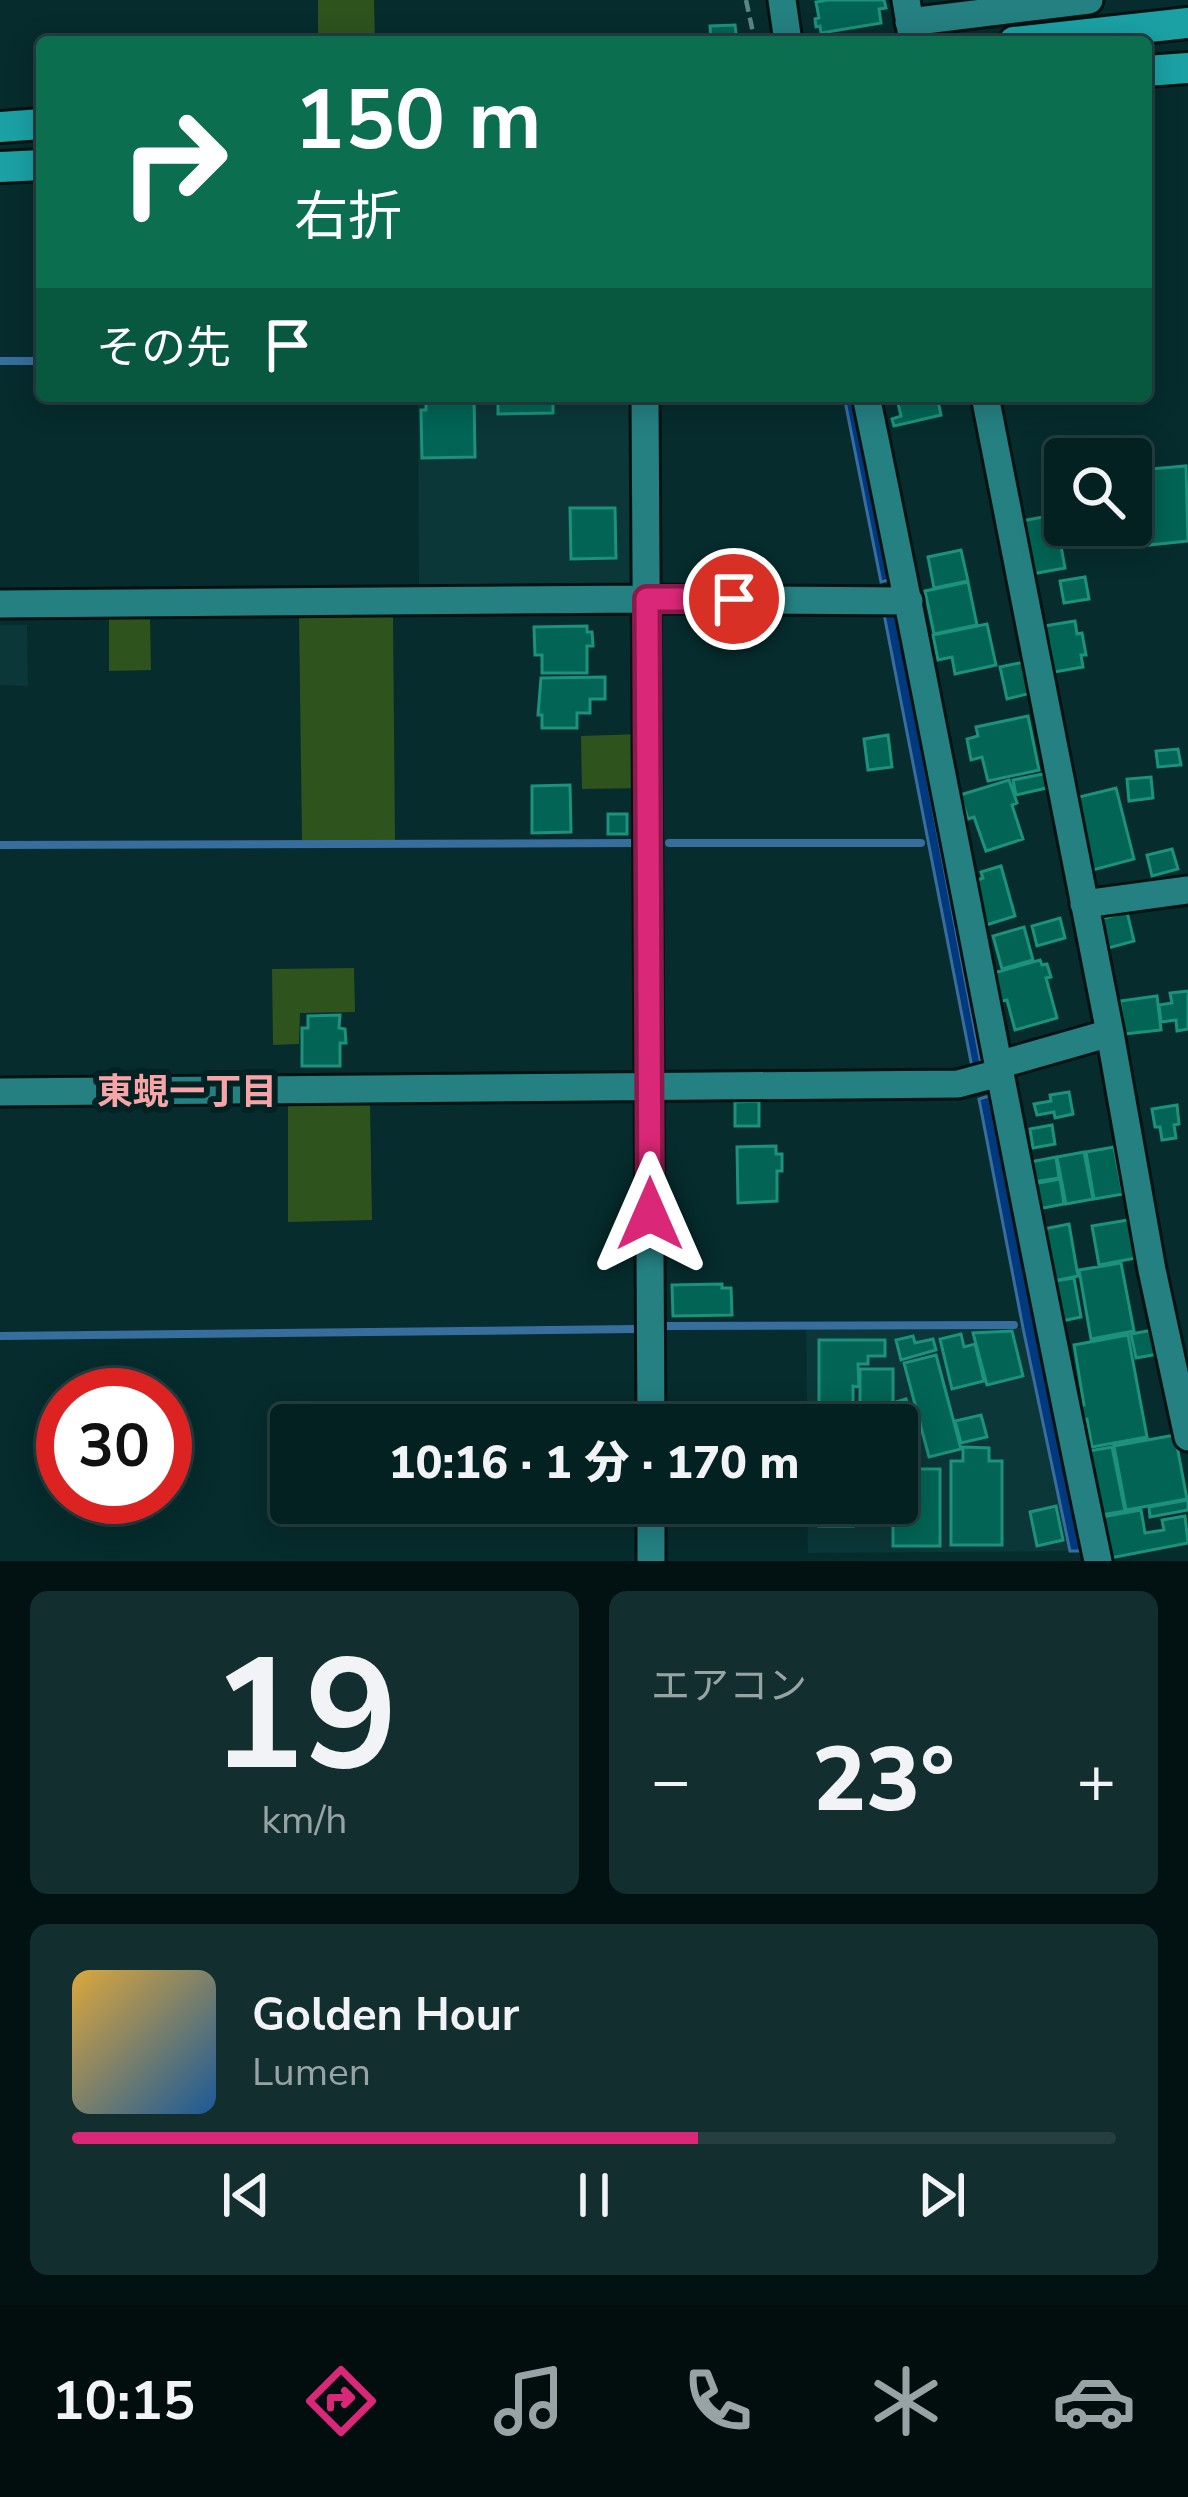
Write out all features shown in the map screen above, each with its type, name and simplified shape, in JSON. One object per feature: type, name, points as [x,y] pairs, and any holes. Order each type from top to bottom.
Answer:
[{"type":"main road","points":[[1069,36],[1188,23]]},
{"type":"main road","points":[[1152,71],[1188,68]]},
{"type":"main road","points":[[0,127],[36,124]]},
{"type":"main road","points":[[0,167],[36,165]]},
{"type":"street","points":[[782,0],[787,36]]},
{"type":"street","points":[[909,21],[1089,0]]},
{"type":"street","points":[[645,402],[651,1404]]},
{"type":"street","points":[[867,402],[1098,1561]]},
{"type":"street","points":[[986,402],[1188,1437]]},
{"type":"street","points":[[0,604],[909,601]]},
{"type":"street","points":[[1084,904],[1188,890]]},
{"type":"street","points":[[0,1092],[958,1084],[1110,1034]]},
{"type":"street","points":[[651,1524],[651,1561]]},
{"type":"path","points":[[746,0],[754,36]]},
{"type":"shaded area","points":[[418,402],[634,402],[636,586],[419,589]]},
{"type":"shaded area","points":[[0,625],[27,625],[28,686],[0,685]]},
{"type":"shaded area","points":[[806,1328],[1023,1328],[1070,1551],[808,1553],[807,1524],[918,1524],[918,1404],[807,1404]]},
{"type":"green space","points":[[318,0],[374,0],[375,36],[318,36]]},
{"type":"green space","points":[[299,616],[393,616],[395,840],[302,840]]},
{"type":"green space","points":[[109,618],[150,618],[151,670],[109,671]]},
{"type":"green space","points":[[641,734],[643,788],[582,789],[581,736]]},
{"type":"green space","points":[[354,968],[355,1012],[300,1013],[299,1044],[273,1045],[272,969]]},
{"type":"green space","points":[[370,1102],[372,1220],[288,1222],[288,1103]]},
{"type":"water","points":[[845,402],[853,402],[889,580],[881,582]]},
{"type":"water","points":[[896,612],[981,1064],[972,1067],[884,614]]},
{"type":"water","points":[[989,1096],[1081,1551],[1070,1551],[1023,1328],[979,1099]]},
{"type":"building","points":[[884,0],[886,8],[879,9],[881,23],[821,33],[820,26],[816,27],[816,2]]},
{"type":"building","points":[[735,25],[736,36],[711,36],[710,26]]},
{"type":"building","points":[[426,402],[474,402],[475,457],[422,458],[421,410],[426,410]]},
{"type":"building","points":[[498,402],[553,402],[553,413],[498,414]]},
{"type":"building","points":[[898,402],[938,402],[941,415],[894,426],[892,419],[901,416]]},
{"type":"building","points":[[1186,466],[1188,541],[1152,545],[1152,469]]},
{"type":"building","points":[[570,508],[615,508],[616,558],[571,559]]},
{"type":"building","points":[[1043,517],[1044,546],[1061,546],[1065,568],[1032,574],[1022,521]]},
{"type":"building","points":[[961,550],[968,581],[934,588],[928,557]]},
{"type":"building","points":[[1085,577],[1089,599],[1064,603],[1060,581]]},
{"type":"building","points":[[968,582],[977,625],[934,634],[925,591]]},
{"type":"building","points":[[1075,621],[1086,655],[1081,655],[1083,667],[1054,672],[1049,643],[1041,644],[1038,627]]},
{"type":"building","points":[[987,624],[996,665],[955,674],[952,657],[938,660],[933,635]]},
{"type":"building","points":[[587,626],[593,646],[587,646],[587,673],[542,673],[542,655],[535,655],[534,627]]},
{"type":"building","points":[[1024,662],[1031,693],[1007,699],[1000,667]]},
{"type":"building","points":[[605,677],[605,699],[590,699],[590,713],[577,713],[577,728],[542,728],[542,715],[538,715],[541,678]]},
{"type":"building","points":[[1028,716],[1039,770],[988,781],[982,757],[971,760],[967,739],[978,736],[976,727]]},
{"type":"building","points":[[888,735],[892,767],[868,770],[864,739]]},
{"type":"building","points":[[1178,749],[1181,765],[1158,767],[1156,751]]},
{"type":"building","points":[[1048,773],[1051,787],[1016,795],[1013,780]]},
{"type":"building","points":[[1151,777],[1153,798],[1129,801],[1127,779]]},
{"type":"building","points":[[1009,780],[1023,839],[986,851],[960,795]]},
{"type":"building","points":[[570,785],[571,832],[532,833],[532,786]]},
{"type":"building","points":[[1116,788],[1134,859],[1093,870],[1075,798]]},
{"type":"building","points":[[608,814],[627,814],[627,834],[608,834]]},
{"type":"building","points":[[1172,849],[1178,869],[1152,876],[1147,855]]},
{"type":"building","points":[[1001,866],[1015,916],[986,925],[974,881],[983,878],[981,872]]},
{"type":"building","points":[[1127,912],[1134,941],[1105,949],[1097,920]]},
{"type":"building","points":[[1060,918],[1065,938],[1037,946],[1032,926]]},
{"type":"building","points":[[1024,927],[1033,960],[1002,969],[993,936]]},
{"type":"building","points":[[1040,960],[1047,964],[1051,977],[1046,978],[1057,1018],[1015,1030],[1007,1000],[998,1002],[990,974]]},
{"type":"building","points":[[1188,991],[1188,1029],[1177,1031],[1176,1020],[1161,1022],[1159,1005],[1172,1003],[1170,993]]},
{"type":"building","points":[[1157,996],[1161,1030],[1124,1034],[1120,1001]]},
{"type":"building","points":[[340,1015],[339,1028],[345,1029],[346,1043],[340,1043],[340,1066],[302,1066],[302,1028],[308,1028],[308,1016]]},
{"type":"building","points":[[1069,1092],[1073,1114],[1037,1115],[1034,1104]]},
{"type":"building","points":[[759,1101],[759,1126],[735,1126],[735,1102]]},
{"type":"building","points":[[1177,1105],[1176,1138],[1162,1140],[1152,1109]]},
{"type":"building","points":[[1052,1125],[1055,1144],[1033,1148],[1030,1129]]},
{"type":"building","points":[[776,1146],[776,1154],[782,1154],[777,1201],[738,1203],[737,1147]]},
{"type":"building","points":[[1114,1147],[1123,1194],[1094,1199],[1086,1152]]},
{"type":"building","points":[[1084,1152],[1093,1199],[1066,1204],[1057,1157]]},
{"type":"building","points":[[1056,1157],[1059,1178],[1033,1182],[1030,1162]]},
{"type":"building","points":[[1060,1179],[1064,1204],[1038,1209],[1033,1184]]},
{"type":"building","points":[[1134,1219],[1141,1257],[1099,1265],[1092,1226]]},
{"type":"building","points":[[1069,1224],[1078,1276],[1054,1281],[1044,1229]]},
{"type":"building","points":[[1121,1263],[1134,1331],[1091,1339],[1079,1270]]},
{"type":"building","points":[[1074,1278],[1081,1317],[1062,1321],[1054,1281]]},
{"type":"building","points":[[722,1284],[722,1288],[731,1288],[732,1315],[673,1316],[672,1285]]},
{"type":"building","points":[[1153,1330],[1158,1354],[1136,1358],[1131,1334]]},
{"type":"building","points":[[1012,1331],[1023,1376],[987,1385],[973,1333]]},
{"type":"building","points":[[961,1334],[964,1347],[975,1344],[984,1381],[952,1389],[940,1339]]},
{"type":"building","points":[[1128,1335],[1147,1437],[1092,1447],[1087,1419],[1079,1421],[1076,1406],[1084,1405],[1074,1345]]},
{"type":"building","points":[[913,1336],[915,1343],[933,1339],[936,1350],[901,1360],[896,1340]]},
{"type":"building","points":[[819,1340],[885,1340],[885,1356],[868,1356],[868,1364],[858,1364],[859,1387],[853,1386],[853,1404],[819,1404]]},
{"type":"building","points":[[936,1355],[961,1449],[929,1457],[904,1363]]},
{"type":"building","points":[[860,1369],[893,1369],[893,1403],[906,1399],[907,1404],[860,1404]]},
{"type":"building","points":[[981,1415],[987,1437],[961,1443],[955,1421]]},
{"type":"building","points":[[1175,1435],[1187,1499],[1126,1510],[1114,1446]]},
{"type":"building","points":[[963,1447],[989,1448],[989,1461],[1002,1461],[1002,1545],[951,1545],[951,1461],[963,1461]]},
{"type":"building","points":[[1112,1447],[1125,1511],[1101,1515],[1089,1451]]},
{"type":"building","points":[[919,1459],[919,1469],[940,1469],[940,1546],[893,1546],[893,1524],[918,1524]]},
{"type":"building","points":[[1188,1500],[1188,1510],[1150,1517],[1149,1507]]},
{"type":"building","points":[[1056,1506],[1063,1540],[1037,1546],[1030,1512]]},
{"type":"building","points":[[1141,1510],[1145,1533],[1164,1530],[1162,1520],[1185,1516],[1188,1543],[1110,1558],[1102,1517]]},
{"type":"waterway","points":[[0,361],[36,361]]},
{"type":"waterway","points":[[0,845],[636,843]]},
{"type":"waterway","points":[[669,843],[921,843]]},
{"type":"waterway","points":[[663,1326],[1014,1325]]},
{"type":"waterway","points":[[0,1336],[635,1329]]},
{"type":"district","name":"東蜆一丁目","points":[[187,1092]]},
{"type":"route","points":[[650,1214],[647,599],[734,599]]}]
